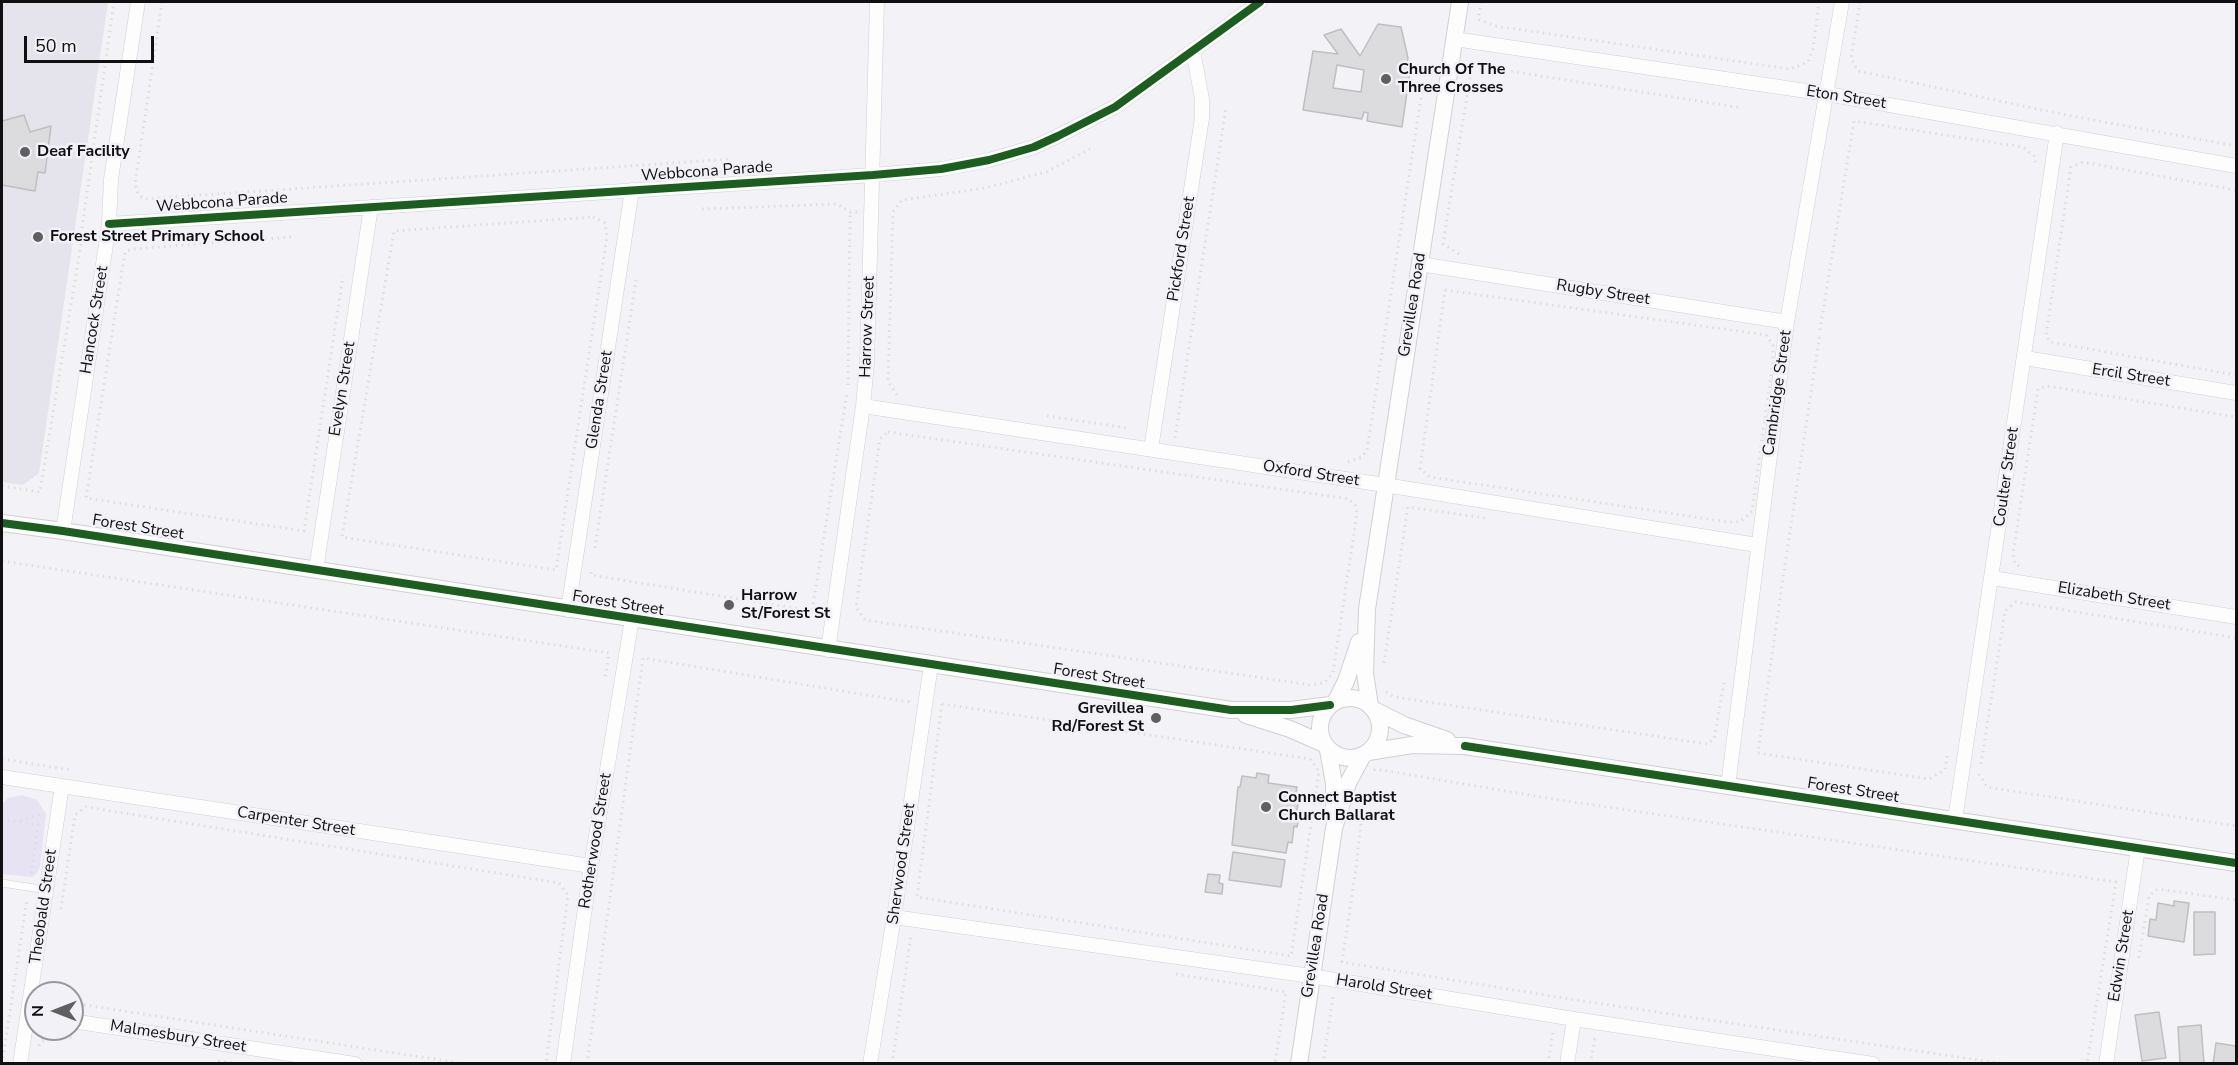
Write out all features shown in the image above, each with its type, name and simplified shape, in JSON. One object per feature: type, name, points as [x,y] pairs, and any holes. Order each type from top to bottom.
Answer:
[{"type":"street","name":"Hancock Street","points":[[63,531],[109,224],[111,179],[138,2]]},
{"type":"street","name":"Harrow Street","points":[[828,650],[863,406],[867,363],[877,2]]},
{"type":"street","name":"Webbcona Parade","points":[[109,224],[873,175],[968,164],[1034,147],[1115,107],[1260,2]]},
{"type":"street","name":"Grevillea Road","points":[[1299,1064],[1334,828],[1348,783],[1365,754],[1374,745],[1379,732],[1379,723],[1372,708],[1366,684],[1364,661],[1367,609],[1460,2]]},
{"type":"street","name":"Cambridge Street","points":[[1728,786],[1787,322],[1842,2]]},
{"type":"street","name":"Eton Street","points":[[1454,39],[1827,94],[2236,166]]},
{"type":"street","name":"Pickford Street","points":[[1151,449],[1202,118],[1202,99],[1193,50]]},
{"type":"street","name":"Coulter Street","points":[[1955,820],[2058,134]]},
{"type":"street","name":"Glenda Street","points":[[567,610],[632,190]]},
{"type":"street","name":"Evelyn Street","points":[[316,570],[371,207]]},
{"type":"street","name":"Rugby Street","points":[[1420,264],[1787,322]]},
{"type":"street","name":"Ercil Street","points":[[2025,358],[2236,393]]},
{"type":"street","name":"Oxford Street","points":[[863,406],[1385,485],[1757,545]]},
{"type":"street","name":"Forest Street","points":[[2,523],[1231,710]]},
{"type":"street","name":"Elizabeth Street","points":[[1992,578],[2236,617]]},
{"type":"street","name":"Grevillea Road","points":[[1334,828],[1334,784],[1319,726],[1322,716],[1333,703],[1338,679],[1367,609]]},
{"type":"street","name":"Rotherwood Street","points":[[563,1064],[591,866],[632,619]]},
{"type":"street","name":"Sherwood Street","points":[[870,1064],[931,665]]},
{"type":"street","points":[[1231,710],[1291,710],[1354,698],[1372,708]]},
{"type":"street","name":"Forest Street","points":[[1372,708],[1410,728],[1465,746]]},
{"type":"street","points":[[1231,710],[1290,729],[1326,747],[1337,756],[1347,758],[1365,754]]},
{"type":"street","name":"Forest Street","points":[[1365,754],[1412,745],[1465,746],[2236,862]]},
{"type":"street","name":"Carpenter Street","points":[[2,777],[591,866]]},
{"type":"street","name":"Theobald Street","points":[[36,981],[46,890],[62,786]]},
{"type":"street","name":"Edwin Street","points":[[2106,1064],[2138,848]]},
{"type":"street","name":"Harold Street","points":[[894,918],[1311,976],[1826,1060],[1874,1064]]},
{"type":"street","points":[[1567,1064],[1574,1019]]},
{"type":"street","name":"Malmesbury Street","points":[[84,1023],[355,1064]]},
{"type":"street","name":"Theobald Street","points":[[20,1064],[26,1041]]},
{"type":"lane","points":[[2,883],[46,890]]},
{"type":"path","points":[[2,486],[40,492],[82,230],[114,2]]},
{"type":"path","points":[[162,2],[135,184],[138,194],[144,199],[732,159]]},
{"type":"path","points":[[1481,2],[1478,19],[1495,26],[1790,69],[1808,62],[1813,49],[1819,2]]},
{"type":"path","points":[[1860,2],[1851,58],[1858,71],[2066,115],[2236,146]]},
{"type":"path","points":[[1443,244],[1472,66],[1742,108]]},
{"type":"path","points":[[1367,450],[1422,91],[1445,95]]},
{"type":"path","points":[[1174,437],[1226,108]]},
{"type":"path","points":[[1787,552],[1854,122],[2023,147],[2034,156],[2038,174]]},
{"type":"path","points":[[896,395],[888,381],[888,370],[893,212],[902,200],[985,188],[1026,178],[1046,172],[1090,149]]},
{"type":"path","points":[[2236,190],[2083,162],[2072,167],[2046,335],[2050,342],[2236,375]]},
{"type":"path","points":[[592,563],[591,575],[812,611],[848,388],[850,212],[837,204],[702,209]]},
{"type":"path","points":[[593,217],[605,223],[607,236],[556,570],[342,537],[394,231],[593,217]]},
{"type":"path","points":[[291,237],[132,249],[126,252],[86,498],[304,531],[343,276]]},
{"type":"path","points":[[594,551],[636,280]]},
{"type":"path","points":[[1420,469],[1445,290],[1766,335]]},
{"type":"path","points":[[2024,569],[2015,564],[2013,554],[2038,389],[2047,386],[2236,417]]},
{"type":"path","points":[[888,432],[1349,499],[1355,505],[1357,513],[1334,669],[1338,679],[1311,685],[865,620],[856,607],[880,439],[888,432]]},
{"type":"path","points":[[1382,673],[1408,507]]},
{"type":"path","points":[[1786,557],[1758,753],[1929,778],[1945,770]]},
{"type":"path","points":[[2,561],[609,653]]},
{"type":"path","points":[[2236,638],[2016,602],[2005,611],[1979,775],[1987,787],[2236,826]]},
{"type":"path","points":[[587,1064],[643,658],[909,702]]},
{"type":"path","points":[[1366,684],[1382,686],[1386,693],[1395,698],[1707,744],[1714,739],[1724,680]]},
{"type":"path","points":[[942,704],[1310,759],[1319,771],[1291,956],[917,897],[942,704]]},
{"type":"path","points":[[2,759],[76,771]]},
{"type":"path","points":[[1371,773],[1376,769],[1576,802],[2116,882],[2087,1064]]},
{"type":"path","points":[[1364,788],[1356,869],[1341,962],[1576,1000],[2005,1064]]},
{"type":"path","points":[[61,909],[75,815],[86,807],[559,883],[567,895],[546,1064]]},
{"type":"path","points":[[2,819],[38,825],[2,1064]]},
{"type":"path","points":[[2138,962],[2149,896],[2158,889],[2236,900]]},
{"type":"path","points":[[892,1064],[911,935]]},
{"type":"path","points":[[1275,1064],[1286,992]]},
{"type":"path","points":[[1323,1064],[1333,997]]},
{"type":"path","points":[[84,1005],[466,1064]]},
{"type":"path","points":[[1548,1064],[1553,1032]]},
{"type":"path","points":[[1590,1064],[1595,1039]]},
{"type":"path","points":[[38,1053],[42,1041]]},
{"type":"shaded area","name":"Forest Street Primary School","points":[[2,2],[108,2],[39,473],[23,485],[2,482]]},
{"type":"shaded area","points":[[22,795],[37,800],[46,814],[40,866],[33,877],[2,874],[2,804],[8,798]]},
{"type":"building","name":"Church Of The Three Crosses","points":[[1378,24],[1401,27],[1408,58],[1407,65],[1411,65],[1402,127],[1367,121],[1368,113],[1364,112],[1362,119],[1303,110],[1313,51],[1338,54],[1324,35],[1341,29],[1360,56]],"holes":[[[1337,65],[1364,70],[1361,92],[1333,88]]]},
{"type":"building","name":"Deaf Facility","points":[[24,115],[30,132],[51,126],[45,173],[38,172],[35,191],[2,185],[2,121]]},
{"type":"building","name":"Connect Baptist Church Ballarat","points":[[1257,773],[1269,775],[1268,783],[1297,787],[1295,798],[1299,799],[1296,815],[1299,816],[1297,827],[1294,826],[1292,843],[1288,842],[1286,853],[1232,845],[1238,787],[1240,787],[1242,776],[1256,778]]},
{"type":"building","points":[[1233,852],[1285,860],[1281,887],[1229,880]]},
{"type":"building","points":[[1208,874],[1220,875],[1219,883],[1223,884],[1222,894],[1205,892]]},
{"type":"building","points":[[2174,901],[2189,903],[2184,942],[2148,936],[2150,919],[2156,920],[2158,903],[2174,906]]},
{"type":"building","points":[[2194,912],[2215,912],[2215,954],[2194,955]]},
{"type":"building","points":[[2159,1012],[2166,1058],[2142,1061],[2135,1015]]},
{"type":"building","points":[[2201,1025],[2204,1064],[2180,1064],[2178,1027]]},
{"type":"building","points":[[2216,1043],[2236,1046],[2236,1064],[2213,1064]]},
{"type":"cycle path","points":[[109,224],[873,175],[941,169],[989,160],[1034,147],[1115,107],[1260,2]]},
{"type":"cycle path","points":[[2,523],[1231,710],[1291,710],[1330,705]]},
{"type":"cycle path","points":[[1465,746],[2236,863]]},
{"type":"place","name":"Church Of The Three Crosses","points":[[1386,79]]},
{"type":"place","name":"Deaf Facility","points":[[25,152]]},
{"type":"place","name":"Forest Street Primary School","points":[[38,237]]},
{"type":"place","name":"Harrow St/Forest St","points":[[729,605]]},
{"type":"place","name":"Grevillea Rd/Forest St","points":[[1156,718]]},
{"type":"place","name":"Connect Baptist Church Ballarat","points":[[1266,807]]}]
